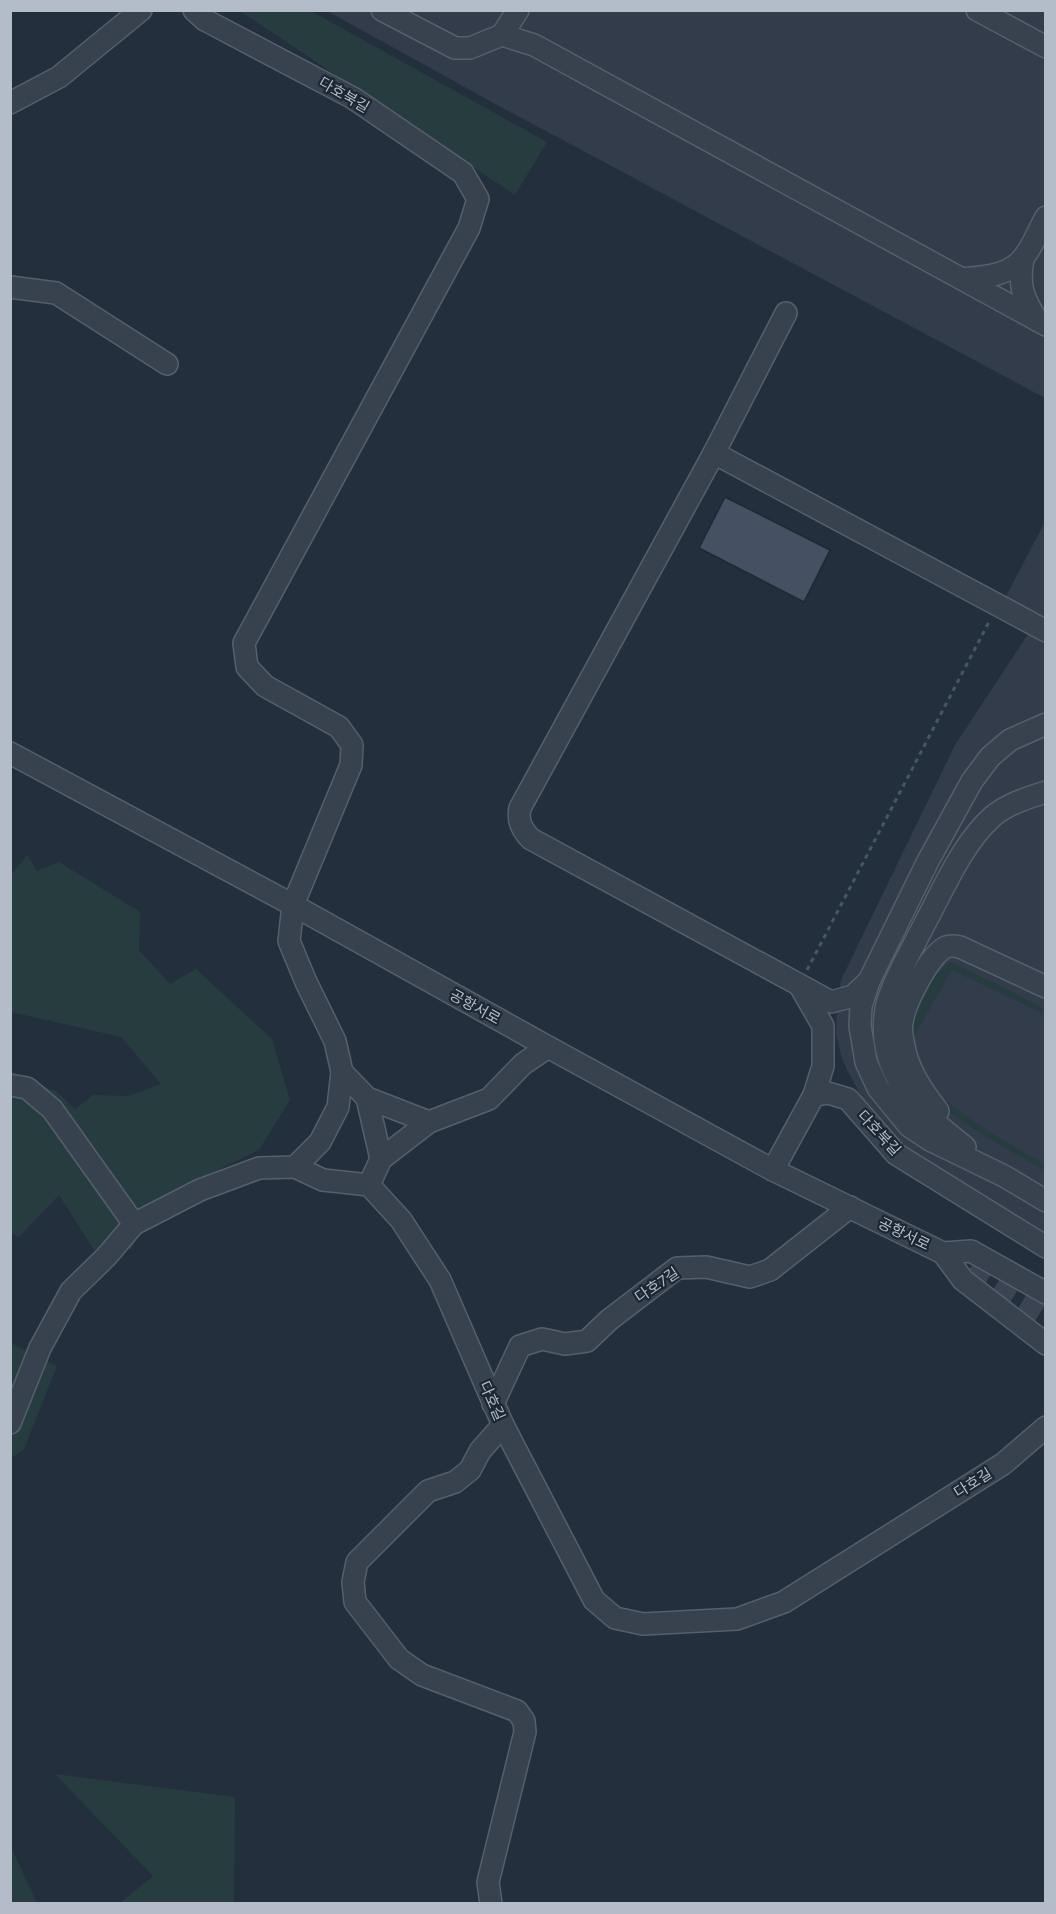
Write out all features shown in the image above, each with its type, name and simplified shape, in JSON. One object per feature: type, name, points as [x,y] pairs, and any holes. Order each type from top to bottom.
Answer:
[{"type":"street","points":[[10,103],[59,76],[141,10]]},
{"type":"street","name":"다호북길","points":[[194,10],[205,20],[353,98],[463,173],[478,199],[469,228],[244,642],[247,667],[265,686],[339,727],[352,745],[351,765],[293,905]]},
{"type":"street","points":[[382,10],[455,48],[470,48],[502,35],[518,10]]},
{"type":"street","points":[[523,10],[522,24],[534,45]]},
{"type":"street","points":[[977,10],[1046,47]]},
{"type":"street","points":[[502,35],[534,45],[1042,323]]},
{"type":"street","points":[[1042,323],[1025,300],[1019,276],[1023,259],[1046,217]]},
{"type":"street","points":[[962,279],[988,277],[1007,270],[1023,259]]},
{"type":"street","points":[[10,287],[57,293],[167,364]]},
{"type":"street","points":[[786,313],[714,453],[520,808],[518,817],[524,831],[531,839],[831,1002],[853,996],[869,981]]},
{"type":"street","points":[[714,453],[1046,631]]},
{"type":"street","points":[[1004,1176],[930,1140],[909,1126],[878,1088],[866,1062],[860,1026],[861,1006],[869,981],[928,861],[972,781],[990,757],[1010,740],[1046,724]]},
{"type":"street","name":"공항서로","points":[[10,753],[293,905],[773,1170],[943,1253]]},
{"type":"street","points":[[1046,792],[1010,805],[993,816],[967,846],[898,977],[887,1003],[884,1019],[885,1042],[892,1069],[908,1096],[935,1124],[1004,1176],[1046,1202]]},
{"type":"street","points":[[293,905],[289,941],[335,1041],[342,1072],[338,1107],[320,1142],[295,1167]]},
{"type":"street","points":[[973,1153],[924,1093],[911,1073],[903,1042],[902,1022],[906,1008],[931,961],[941,951],[952,946],[960,947],[1046,987]]},
{"type":"street","points":[[773,1170],[814,1095],[823,1066],[823,1026],[799,985]]},
{"type":"street","points":[[10,1423],[40,1348],[71,1291],[106,1257],[134,1224],[200,1190],[259,1168],[295,1167],[323,1180],[369,1185],[381,1159],[429,1122],[489,1099],[523,1064],[548,1047]]},
{"type":"street","points":[[342,1072],[367,1098],[429,1122]]},
{"type":"street","points":[[10,1085],[27,1088],[52,1108],[134,1224]]},
{"type":"street","name":"다호북길","points":[[814,1095],[828,1093],[848,1099],[896,1154],[1046,1247]]},
{"type":"street","points":[[367,1098],[381,1159]]},
{"type":"street","name":"다호길","points":[[369,1185],[401,1220],[440,1280],[502,1425],[594,1600],[615,1618],[643,1624],[737,1619],[784,1602],[1003,1464],[1046,1427]]},
{"type":"street","name":"다호7길","points":[[493,1404],[520,1346],[542,1339],[565,1344],[587,1341],[609,1320],[677,1268],[706,1267],[750,1277],[770,1270],[850,1207]]},
{"type":"street","points":[[943,1253],[971,1251],[1046,1293]]},
{"type":"street","points":[[943,1253],[963,1280],[1046,1344]]},
{"type":"street","points":[[491,1904],[488,1882],[525,1731],[524,1721],[517,1711],[422,1675],[399,1659],[355,1602],[353,1582],[357,1562],[428,1491],[455,1482],[470,1470],[480,1451],[502,1425]]},
{"type":"path","points":[[799,985],[998,604]]},
{"type":"shaded area","points":[[327,11],[1045,11],[1045,398],[499,106]]},
{"type":"shaded area","points":[[1045,522],[1045,1234],[959,1184],[912,1154],[893,1137],[865,1103],[847,1070],[836,1034],[841,980],[955,745],[1038,619],[1004,600]]},
{"type":"green space","points":[[240,11],[311,11],[547,142],[515,195]]},
{"type":"green space","points":[[27,855],[37,871],[59,862],[140,912],[139,950],[170,984],[196,969],[272,1039],[290,1100],[259,1150],[149,1203],[132,1249],[94,1250],[59,1195],[19,1237],[11,1233],[11,1077],[56,1091],[75,1109],[93,1095],[128,1096],[161,1084],[121,1037],[11,1012],[11,873]]},
{"type":"green space","points":[[950,962],[1044,1009],[1042,1013],[952,970],[915,1034],[915,1054],[923,1074],[941,1096],[954,1107],[1045,1165],[1045,1171],[955,1116],[937,1101],[915,1070],[907,1036],[912,1014],[930,981]]},
{"type":"green space","points":[[11,1343],[57,1366],[24,1449],[11,1458]]},
{"type":"green space","points":[[55,1774],[235,1797],[234,1903],[120,1903],[153,1876]]},
{"type":"green space","points":[[11,1847],[37,1903],[11,1903]]},
{"type":"building","points":[[725,497],[830,550],[804,602],[699,548]]},
{"type":"tunnel","points":[[943,1253],[1046,1316]]}]
